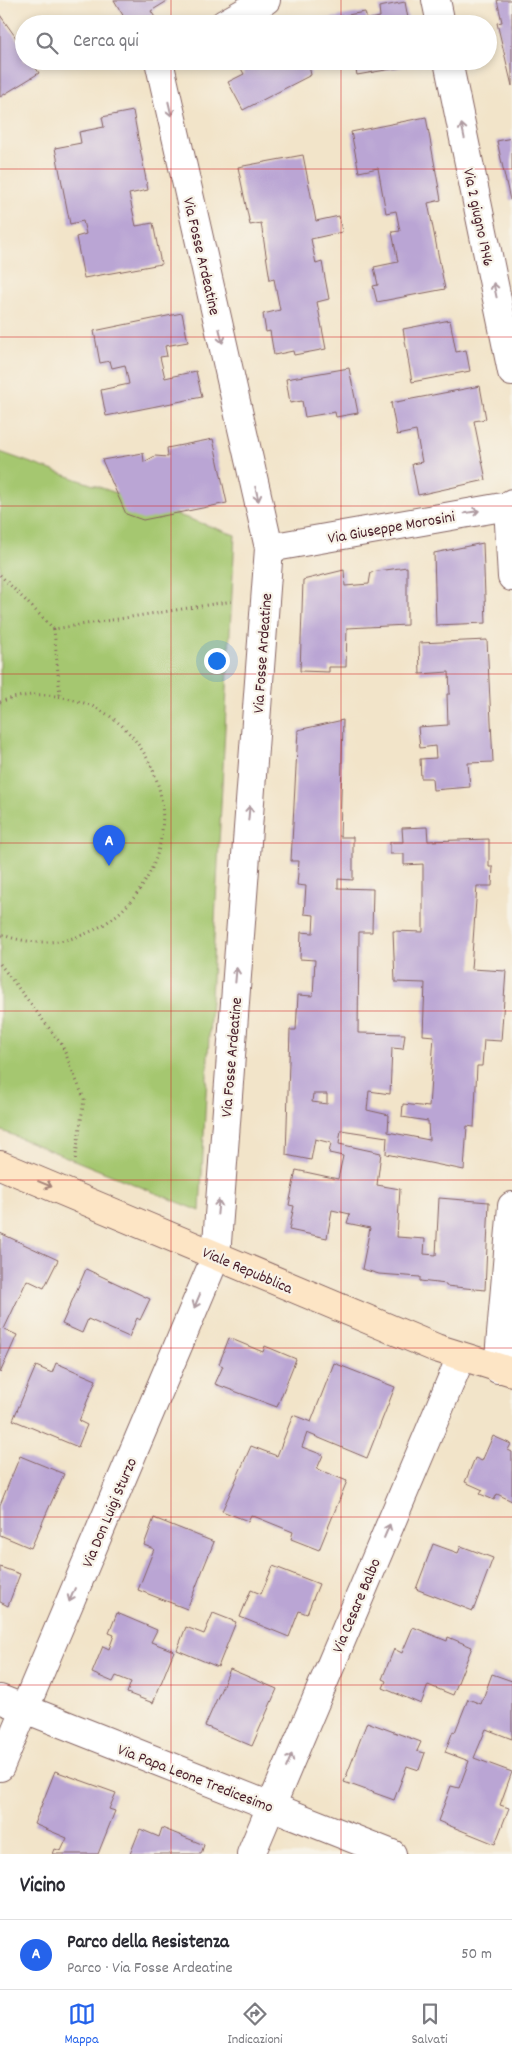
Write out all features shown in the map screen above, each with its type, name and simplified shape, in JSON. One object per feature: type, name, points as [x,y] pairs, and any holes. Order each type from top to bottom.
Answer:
[{"type":"street","points":[[240,15],[266,0]]},
{"type":"street","points":[[436,0],[439,15]]},
{"type":"street","name":"Via Fosse Ardeatine","points":[[161,70],[269,548],[216,1256]]},
{"type":"street","name":"Via 2 giugno 1946","points":[[450,70],[512,372]]},
{"type":"street","points":[[510,504],[512,577]]},
{"type":"street","name":"Via Giuseppe Morosini","points":[[269,548],[510,504]]},
{"type":"street","name":"Viale Repubblica","points":[[0,1166],[460,1357],[507,1373]]},
{"type":"street","points":[[507,1373],[512,1206]]},
{"type":"street","name":"Via Don Luigi Sturzo","points":[[0,1768],[12,1704],[216,1256]]},
{"type":"street","name":"Via Cesare Balbo","points":[[251,1854],[460,1357]]},
{"type":"street","name":"Via Papa Leone Tredicesimo","points":[[12,1704],[392,1854]]},
{"type":"path","points":[[0,575],[54,629],[60,695]]},
{"type":"path","points":[[54,629],[231,601],[266,599]]},
{"type":"path","points":[[0,702],[17,696],[60,695],[98,707],[129,731],[152,764],[164,801],[162,840],[149,878],[126,908],[93,931],[55,941],[15,940],[0,934]]},
{"type":"path","points":[[0,964],[62,1045],[84,1099],[76,1161],[72,1167]]},
{"type":"green space","points":[[0,452],[235,535],[200,1211],[0,1130]]},
{"type":"building","points":[[114,0],[169,0],[151,11],[153,15],[123,15]]},
{"type":"building","points":[[497,0],[512,0],[512,86],[497,23],[502,22]]},
{"type":"building","points":[[405,2],[407,15],[380,15],[379,7]]},
{"type":"building","points":[[365,12],[366,15],[348,15]]},
{"type":"building","points":[[0,15],[15,36],[15,70],[37,70],[39,73],[0,97]]},
{"type":"building","points":[[242,70],[310,70],[311,75],[243,110],[228,82],[244,74]]},
{"type":"building","points":[[356,70],[386,70],[357,75]]},
{"type":"building","points":[[133,111],[148,190],[129,194],[136,226],[153,223],[161,264],[84,278],[76,237],[86,234],[83,221],[70,224],[55,148],[81,143],[79,132],[104,127],[102,117]]},
{"type":"building","points":[[426,117],[441,200],[428,203],[445,289],[377,302],[373,286],[378,285],[374,267],[398,262],[392,232],[400,231],[396,211],[386,213],[378,168],[359,172],[351,132]]},
{"type":"building","points":[[512,138],[512,200],[510,200],[497,141]]},
{"type":"building","points":[[303,155],[316,221],[339,216],[342,232],[311,239],[316,264],[322,262],[329,299],[317,302],[326,349],[294,355],[293,351],[274,355],[270,331],[266,332],[263,314],[280,310],[274,279],[270,280],[261,223],[250,225],[238,167]]},
{"type":"building","points":[[182,313],[188,342],[165,346],[167,356],[160,357],[165,378],[196,371],[202,397],[106,416],[101,390],[129,384],[125,365],[112,368],[110,361],[100,363],[94,331]]},
{"type":"building","points":[[450,320],[456,352],[466,350],[470,371],[412,382],[403,329]]},
{"type":"building","points":[[349,368],[358,413],[336,417],[335,412],[305,417],[302,401],[290,403],[286,379]]},
{"type":"building","points":[[480,386],[486,419],[474,421],[486,480],[418,495],[412,464],[422,462],[416,431],[397,435],[391,403]]},
{"type":"building","points":[[213,439],[227,503],[143,520],[126,514],[102,460],[143,453],[144,462],[155,456],[168,457],[167,448]]},
{"type":"building","points":[[483,543],[486,623],[436,625],[434,553]]},
{"type":"building","points":[[407,567],[407,625],[347,628],[346,667],[329,667],[329,672],[300,671],[303,580],[344,570],[345,586],[369,584],[371,572]]},
{"type":"building","points":[[487,640],[493,762],[468,763],[470,787],[433,790],[432,778],[421,778],[420,759],[436,758],[435,746],[420,748],[418,727],[448,725],[447,694],[450,694],[449,672],[420,674],[419,643]]},
{"type":"building","points":[[343,720],[340,837],[353,837],[353,880],[338,879],[338,888],[373,889],[372,932],[359,932],[358,1033],[405,1034],[403,1049],[392,1048],[390,1094],[369,1091],[367,1110],[389,1115],[388,1132],[429,1140],[428,1121],[402,1117],[403,1104],[429,1107],[434,1036],[423,1035],[425,983],[395,982],[393,931],[423,932],[423,864],[404,865],[404,854],[390,854],[390,842],[403,842],[402,828],[427,827],[428,841],[489,839],[489,867],[493,867],[492,886],[477,886],[471,969],[506,971],[501,1041],[484,1040],[482,1066],[477,1066],[474,1127],[467,1126],[464,1170],[386,1154],[387,1137],[341,1130],[339,1144],[381,1153],[377,1185],[400,1189],[397,1237],[425,1239],[424,1254],[436,1255],[439,1198],[489,1202],[485,1290],[446,1286],[446,1284],[420,1281],[420,1277],[379,1274],[362,1269],[370,1228],[347,1223],[350,1214],[332,1210],[327,1238],[289,1230],[294,1206],[289,1205],[296,1170],[338,1179],[343,1156],[329,1153],[331,1143],[315,1139],[311,1160],[286,1155],[290,1030],[296,1030],[298,995],[313,996],[315,960],[300,959],[301,932],[313,933],[314,915],[304,914],[306,886],[297,885],[299,861],[291,861],[298,730]],"holes":[[[313,1094],[327,1094],[327,1104],[312,1102]]]},
{"type":"building","points":[[0,1233],[58,1260],[44,1288],[27,1280],[4,1329],[17,1335],[0,1373]]},
{"type":"building","points":[[86,1269],[150,1299],[140,1320],[137,1318],[129,1337],[88,1319],[82,1333],[62,1324]]},
{"type":"building","points":[[229,1338],[263,1352],[265,1346],[296,1359],[277,1407],[215,1384],[223,1366],[219,1364]]},
{"type":"building","points":[[56,1363],[96,1380],[79,1421],[87,1425],[78,1447],[13,1420],[36,1366],[52,1373]]},
{"type":"building","points":[[334,1363],[395,1387],[367,1458],[307,1433],[302,1447],[323,1455],[317,1469],[347,1481],[319,1550],[291,1539],[293,1532],[251,1515],[248,1521],[222,1511],[251,1446],[277,1456],[293,1415],[311,1422]]},
{"type":"building","points":[[493,1436],[511,1444],[508,1450],[512,1452],[512,1501],[497,1494],[494,1500],[480,1494],[483,1490],[465,1482],[475,1458],[482,1461]]},
{"type":"building","points":[[20,1456],[64,1474],[31,1548],[0,1535],[0,1505]]},
{"type":"building","points":[[154,1518],[214,1542],[187,1609],[138,1590],[154,1549],[144,1545]]},
{"type":"building","points":[[433,1544],[458,1553],[461,1546],[493,1558],[473,1611],[416,1589]]},
{"type":"building","points":[[273,1566],[319,1584],[307,1614],[299,1611],[289,1637],[240,1617],[251,1590],[261,1594]]},
{"type":"building","points":[[0,1567],[20,1574],[8,1606],[0,1602]]},
{"type":"building","points":[[117,1613],[157,1630],[151,1642],[174,1651],[153,1703],[127,1693],[131,1682],[116,1676],[113,1682],[92,1673],[103,1646],[109,1649],[114,1635],[109,1633]]},
{"type":"building","points":[[213,1613],[236,1622],[218,1667],[177,1650],[186,1627],[204,1634]]},
{"type":"building","points":[[413,1627],[447,1641],[448,1637],[472,1647],[453,1695],[428,1685],[421,1704],[383,1688],[386,1681],[382,1679],[394,1649],[402,1653]]},
{"type":"building","points":[[230,1669],[277,1689],[252,1746],[205,1726]]},
{"type":"building","points":[[492,1674],[512,1681],[512,1739],[486,1729],[474,1758],[512,1772],[500,1805],[509,1808],[495,1844],[438,1821],[451,1786],[459,1788],[469,1761],[445,1752],[468,1699],[481,1704]]},
{"type":"building","points":[[367,1722],[421,1742],[417,1751],[425,1753],[419,1770],[407,1766],[394,1800],[344,1782]]},
{"type":"building","points":[[55,1771],[116,1793],[109,1809],[115,1811],[98,1854],[53,1854],[55,1849],[61,1851],[67,1838],[34,1824]]},
{"type":"building","points":[[162,1828],[204,1845],[201,1854],[130,1854],[140,1829],[159,1837]]},
{"type":"place","name":"Parco della Resistenza","points":[[109,866]]}]
